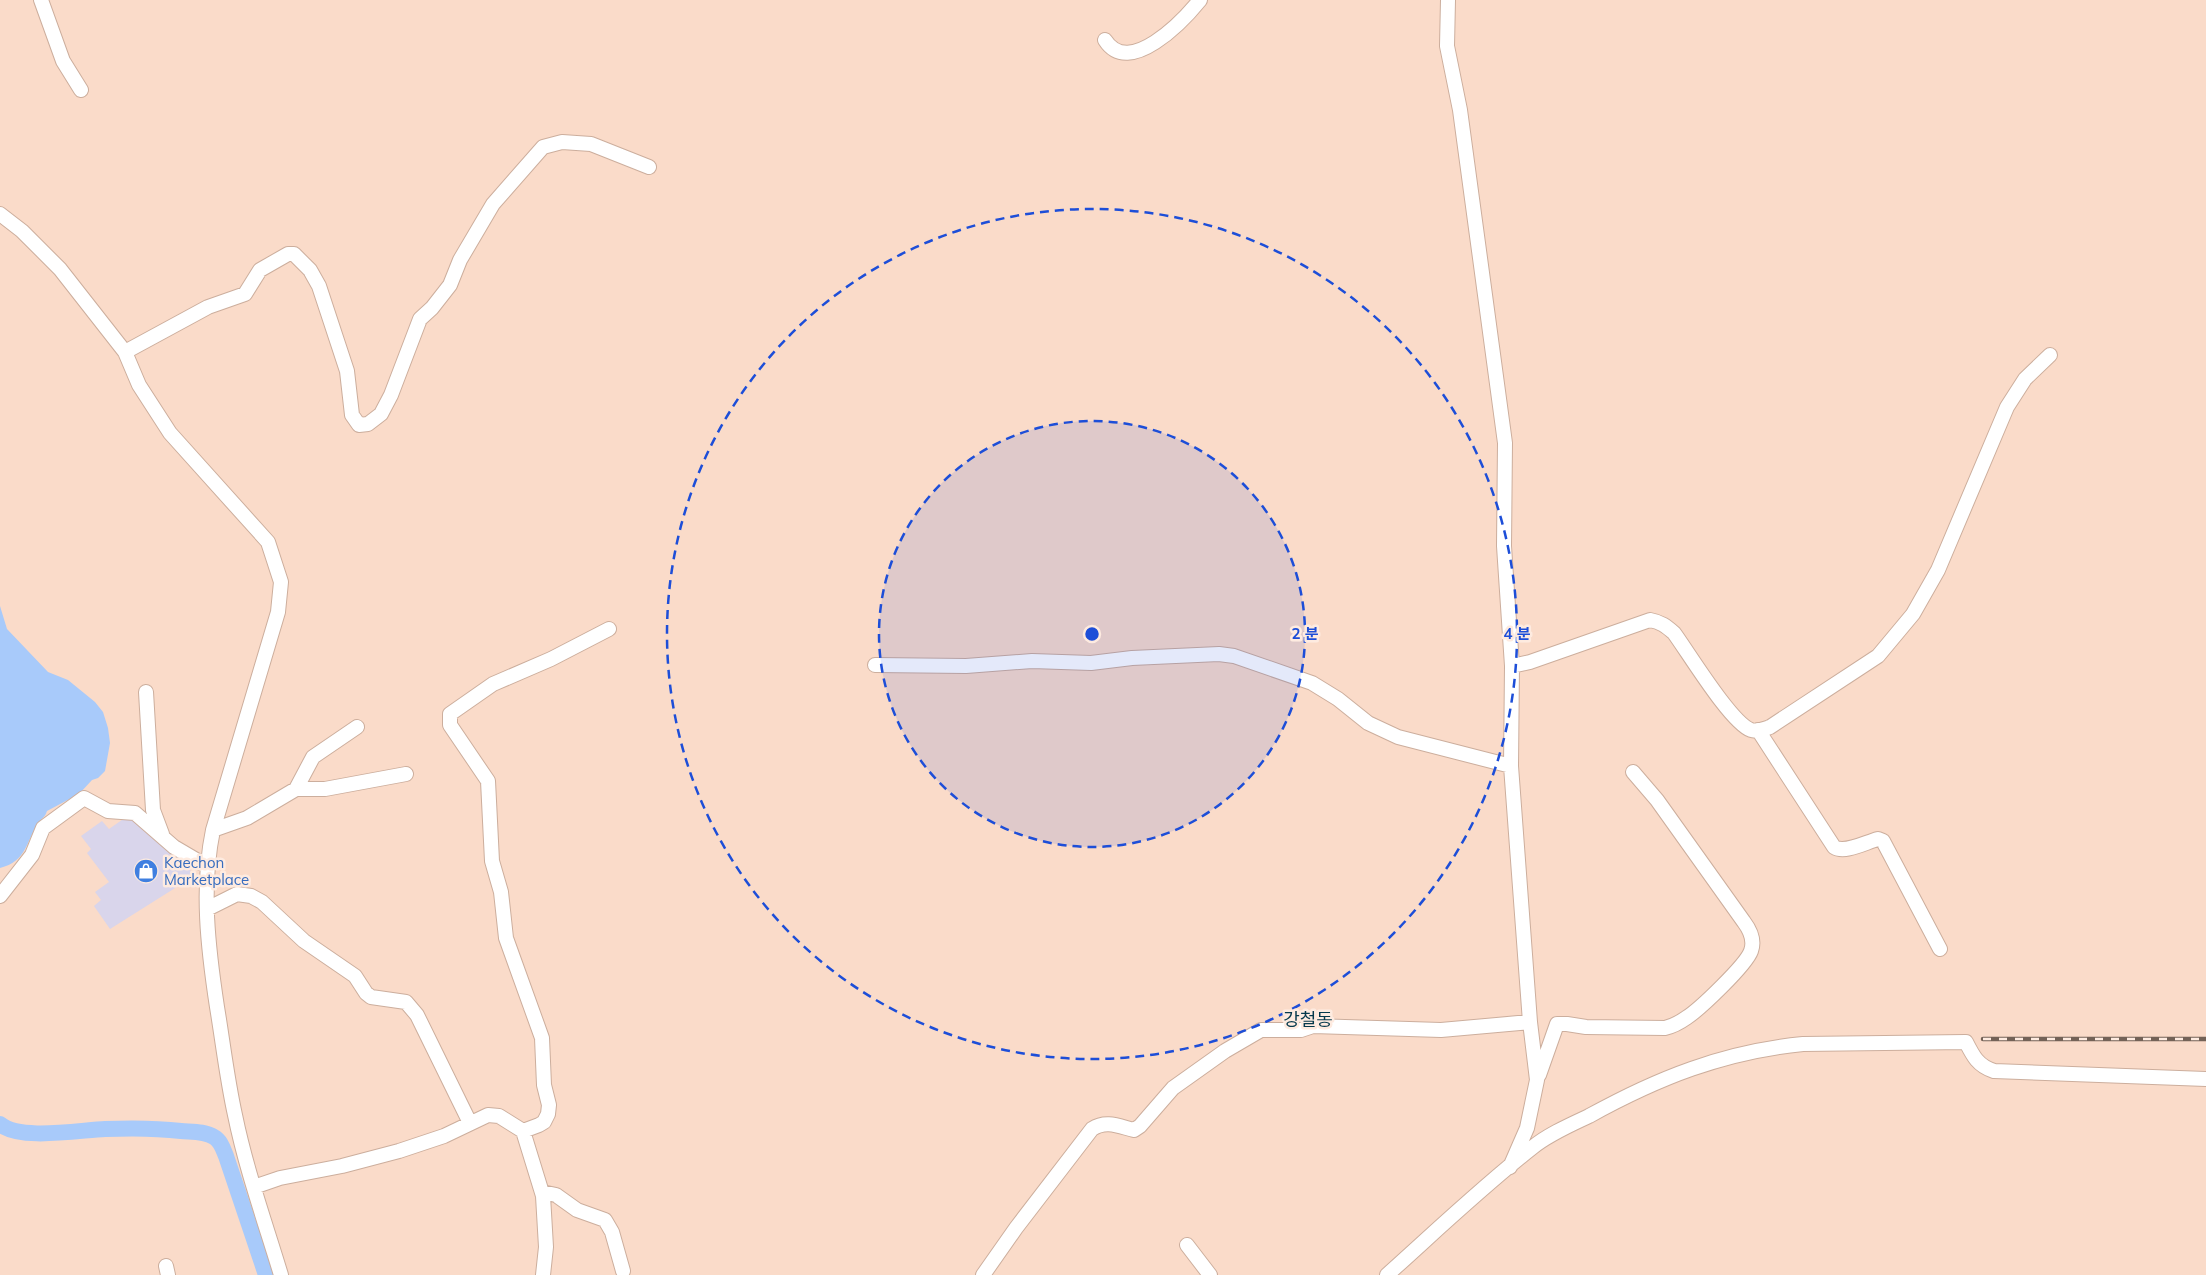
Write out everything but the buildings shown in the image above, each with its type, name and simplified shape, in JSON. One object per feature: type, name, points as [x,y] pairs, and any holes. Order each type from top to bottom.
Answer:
[{"type":"street","points":[[41,0],[63,61],[81,90]]},
{"type":"street","points":[[1105,40],[1114,51],[1123,53],[1134,52],[1153,44],[1175,27],[1200,0]]},
{"type":"street","points":[[1448,0],[1447,46],[1460,110],[1505,442],[1504,546],[1512,666],[1510,766],[1530,1022],[1537,1080]]},
{"type":"street","points":[[125,352],[208,307],[245,294],[260,270],[288,254],[294,254],[310,270],[319,286],[347,371],[352,414],[359,425],[368,424],[381,414],[391,395],[420,319],[432,308],[450,285],[460,260],[493,204],[543,147],[562,142],[591,144],[649,167]]},
{"type":"street","points":[[0,214],[22,231],[60,269],[125,352],[139,385],[170,433],[268,542],[281,582],[281,593],[273,631],[213,830],[208,867],[207,909],[211,961],[228,1078],[237,1123],[281,1275]]},
{"type":"street","points":[[1512,666],[1538,659],[1650,620],[1658,621],[1674,632],[1720,700],[1746,727],[1752,730],[1770,727],[1878,656],[1913,614],[1938,570],[2007,407],[2025,379],[2050,355]]},
{"type":"street","points":[[523,1131],[539,1126],[544,1122],[548,1114],[549,1104],[544,1085],[542,1038],[506,938],[501,892],[492,861],[488,781],[450,725],[450,714],[493,684],[552,659],[609,629]]},
{"type":"street","points":[[875,665],[966,666],[1032,661],[1091,663],[1219,654],[1234,656],[1312,683],[1338,699],[1368,723],[1382,730],[1407,739],[1510,766]]},
{"type":"street","points":[[146,692],[153,810],[163,837]]},
{"type":"street","points":[[296,789],[313,756],[357,727]]},
{"type":"street","points":[[1758,730],[1834,847],[1838,850],[1878,839],[1883,841],[1940,949]]},
{"type":"street","points":[[1510,1167],[1527,1128],[1537,1080],[1557,1024],[1586,1027],[1665,1028],[1676,1025],[1688,1018],[1748,959],[1752,949],[1750,930],[1657,800],[1633,772]]},
{"type":"street","points":[[213,830],[247,818],[296,789],[326,789],[406,774]]},
{"type":"street","points":[[0,896],[32,855],[42,828],[84,798],[108,811],[135,813],[174,847],[208,867]]},
{"type":"street","points":[[207,909],[237,894],[251,896],[262,902],[304,941],[355,976],[366,993],[371,997],[406,1002],[417,1015],[470,1123]]},
{"type":"street","points":[[983,1275],[1016,1228],[1092,1129],[1100,1124],[1118,1125],[1134,1130],[1140,1126],[1174,1088],[1225,1051],[1261,1030],[1295,1031],[1313,1026],[1441,1030],[1530,1022]]},
{"type":"street","points":[[1387,1275],[1534,1146],[1639,1090],[1705,1063],[1777,1046],[1833,1043],[1966,1042],[1972,1056],[1982,1067],[1994,1071],[2206,1079]]},
{"type":"street","points":[[254,1187],[280,1178],[342,1166],[399,1151],[444,1136],[488,1115],[499,1116],[523,1131],[542,1192],[546,1247],[543,1275]]},
{"type":"street","points":[[542,1192],[556,1194],[577,1210],[599,1216],[605,1220],[612,1232],[623,1271]]},
{"type":"street","points":[[1187,1245],[1210,1275]]},
{"type":"shaded area","name":"Kaechon Marketplace","points":[[129,815],[190,864],[191,878],[110,929],[94,906],[101,900],[95,892],[109,882],[87,853],[91,849],[81,836],[102,821],[109,829]]},
{"type":"water","points":[[0,606],[7,629],[48,672],[68,680],[95,702],[103,712],[110,743],[105,771],[98,778],[92,780],[79,794],[47,811],[16,861],[0,868]]},
{"type":"waterway","points":[[0,1124],[9,1129],[35,1133],[143,1128],[198,1132],[214,1137],[220,1143],[226,1156],[266,1275]]},
{"type":"railway","points":[[1983,1039],[2206,1039]]},
{"type":"place","name":"Kaechon Marketplace","points":[[146,871]]},
{"type":"district","name":"강철동","points":[[1308,1019]]}]
